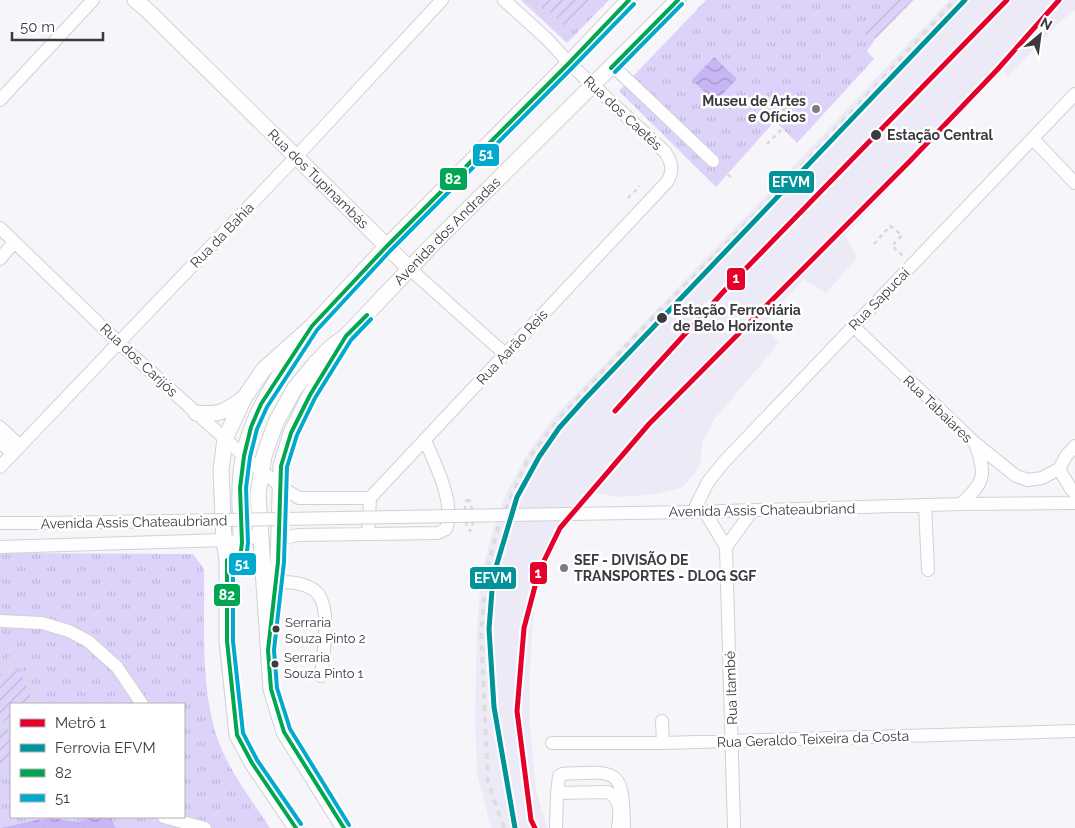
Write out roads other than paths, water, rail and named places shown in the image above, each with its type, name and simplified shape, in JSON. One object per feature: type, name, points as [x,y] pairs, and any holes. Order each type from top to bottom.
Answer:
[{"type":"main road","name":"Rua dos Tupinambás","points":[[135,0],[410,269]]},
{"type":"main road","points":[[233,559],[224,540],[221,470],[225,439],[244,398],[264,369],[312,326],[386,247],[629,0]]},
{"type":"main road","name":"Avenida dos Andradas","points":[[344,828],[284,732],[271,689],[258,494],[264,456],[276,422],[295,388],[331,347],[346,336],[410,269],[678,0]]},
{"type":"main road","points":[[296,828],[252,764],[236,735],[227,641],[233,559],[242,543],[240,488],[244,456],[251,427],[261,404],[312,326]]},
{"type":"main road","name":"Avenida dos Andradas","points":[[268,650],[278,562],[281,466],[291,433],[310,395],[346,336]]},
{"type":"main road","points":[[196,413],[212,414],[226,411],[244,398]]},
{"type":"main road","points":[[233,559],[251,555],[261,540],[278,538]]},
{"type":"street","points":[[0,100],[93,0]]},
{"type":"street","name":"Rua da Bahia","points":[[0,467],[296,158],[442,0]]},
{"type":"street","name":"Rua dos Caetés","points":[[504,0],[665,152],[672,167]]},
{"type":"street","points":[[613,66],[713,161]]},
{"type":"street","name":"Rua Sapucaí","points":[[696,512],[708,482],[722,463],[1075,94]]},
{"type":"street","points":[[1033,140],[1075,183]]},
{"type":"street","name":"Rua Aarão Reis","points":[[370,498],[667,182],[672,167]]},
{"type":"street","points":[[0,259],[5,237]]},
{"type":"street","name":"Rua dos Carijós","points":[[5,237],[196,413],[281,487]]},
{"type":"street","name":"Rua dos Tupinambás","points":[[410,269],[505,354]]},
{"type":"street","name":"Rua Tabaiares","points":[[853,326],[974,443],[981,461],[982,476],[975,492],[961,504]]},
{"type":"street","points":[[0,428],[17,450]]},
{"type":"street","points":[[278,538],[298,535],[438,532],[446,529],[448,522],[447,497],[425,440]]},
{"type":"street","points":[[0,442],[17,450]]},
{"type":"street","points":[[974,443],[1016,476],[1028,480],[1042,478],[1059,469],[1066,456],[1075,446]]},
{"type":"street","points":[[1059,469],[1070,489],[1075,493]]},
{"type":"street","points":[[281,487],[299,498],[370,498],[368,534]]},
{"type":"street","name":"Avenida Assis Chateaubriand","points":[[0,523],[44,524],[752,511],[961,504],[1075,503]]},
{"type":"street","points":[[925,505],[928,570]]},
{"type":"street","points":[[696,512],[726,547],[752,511]]},
{"type":"street","name":"Avenida Assis Chateaubriand","points":[[0,547],[224,540],[242,543],[261,540]]},
{"type":"street","name":"Rua Itambé","points":[[726,547],[734,828]]},
{"type":"street","points":[[276,582],[292,582],[309,587],[320,596],[325,613],[321,676]]},
{"type":"street","points":[[0,621],[42,623],[69,631],[88,641],[117,667],[141,703]]},
{"type":"street","points":[[662,721],[662,743]]},
{"type":"street","name":"Rua Geraldo Teixeira da Costa","points":[[552,743],[662,743],[1075,731]]},
{"type":"street","points":[[556,828],[557,780],[562,774],[607,773],[619,782],[623,796],[624,828]]},
{"type":"street","points":[[557,793],[608,792],[613,795],[619,804],[618,828]]},
{"type":"street","points":[[168,818],[205,828]]},
{"type":"water","points":[[714,57],[737,79],[715,102],[692,80]]},
{"type":"water","points":[[88,818],[111,818],[116,828],[0,828],[44,819],[75,822]]},
{"type":"railway","points":[[504,828],[488,782],[481,633],[487,570],[499,524],[527,461],[558,420],[636,335],[780,189],[955,0]]},
{"type":"metro line","name":"1","points":[[615,411],[725,290],[1007,0]]},
{"type":"metro line","name":"1","points":[[535,828],[531,820],[517,711],[524,628],[539,571],[560,528],[649,424],[910,161],[997,70],[1059,0]]},
{"type":"rail line","name":"EFVM","points":[[515,828],[494,707],[489,629],[493,577],[517,497],[539,457],[559,428],[584,400],[965,0]]},
{"type":"place","name":"Museu de Artes e Ofícios","points":[[816,109]]},
{"type":"place","name":"Estação Central","points":[[876,135]]},
{"type":"place","name":"Estação Ferroviária de Belo Horizonte","points":[[662,318]]},
{"type":"place","name":"SEF - DIVISÃO DE TRANSPORTES - DLOG SGF","points":[[564,568]]},
{"type":"place","name":"Serraria Souza Pinto 2","points":[[276,629]]},
{"type":"place","name":"Serraria Souza Pinto 1","points":[[275,664]]}]
